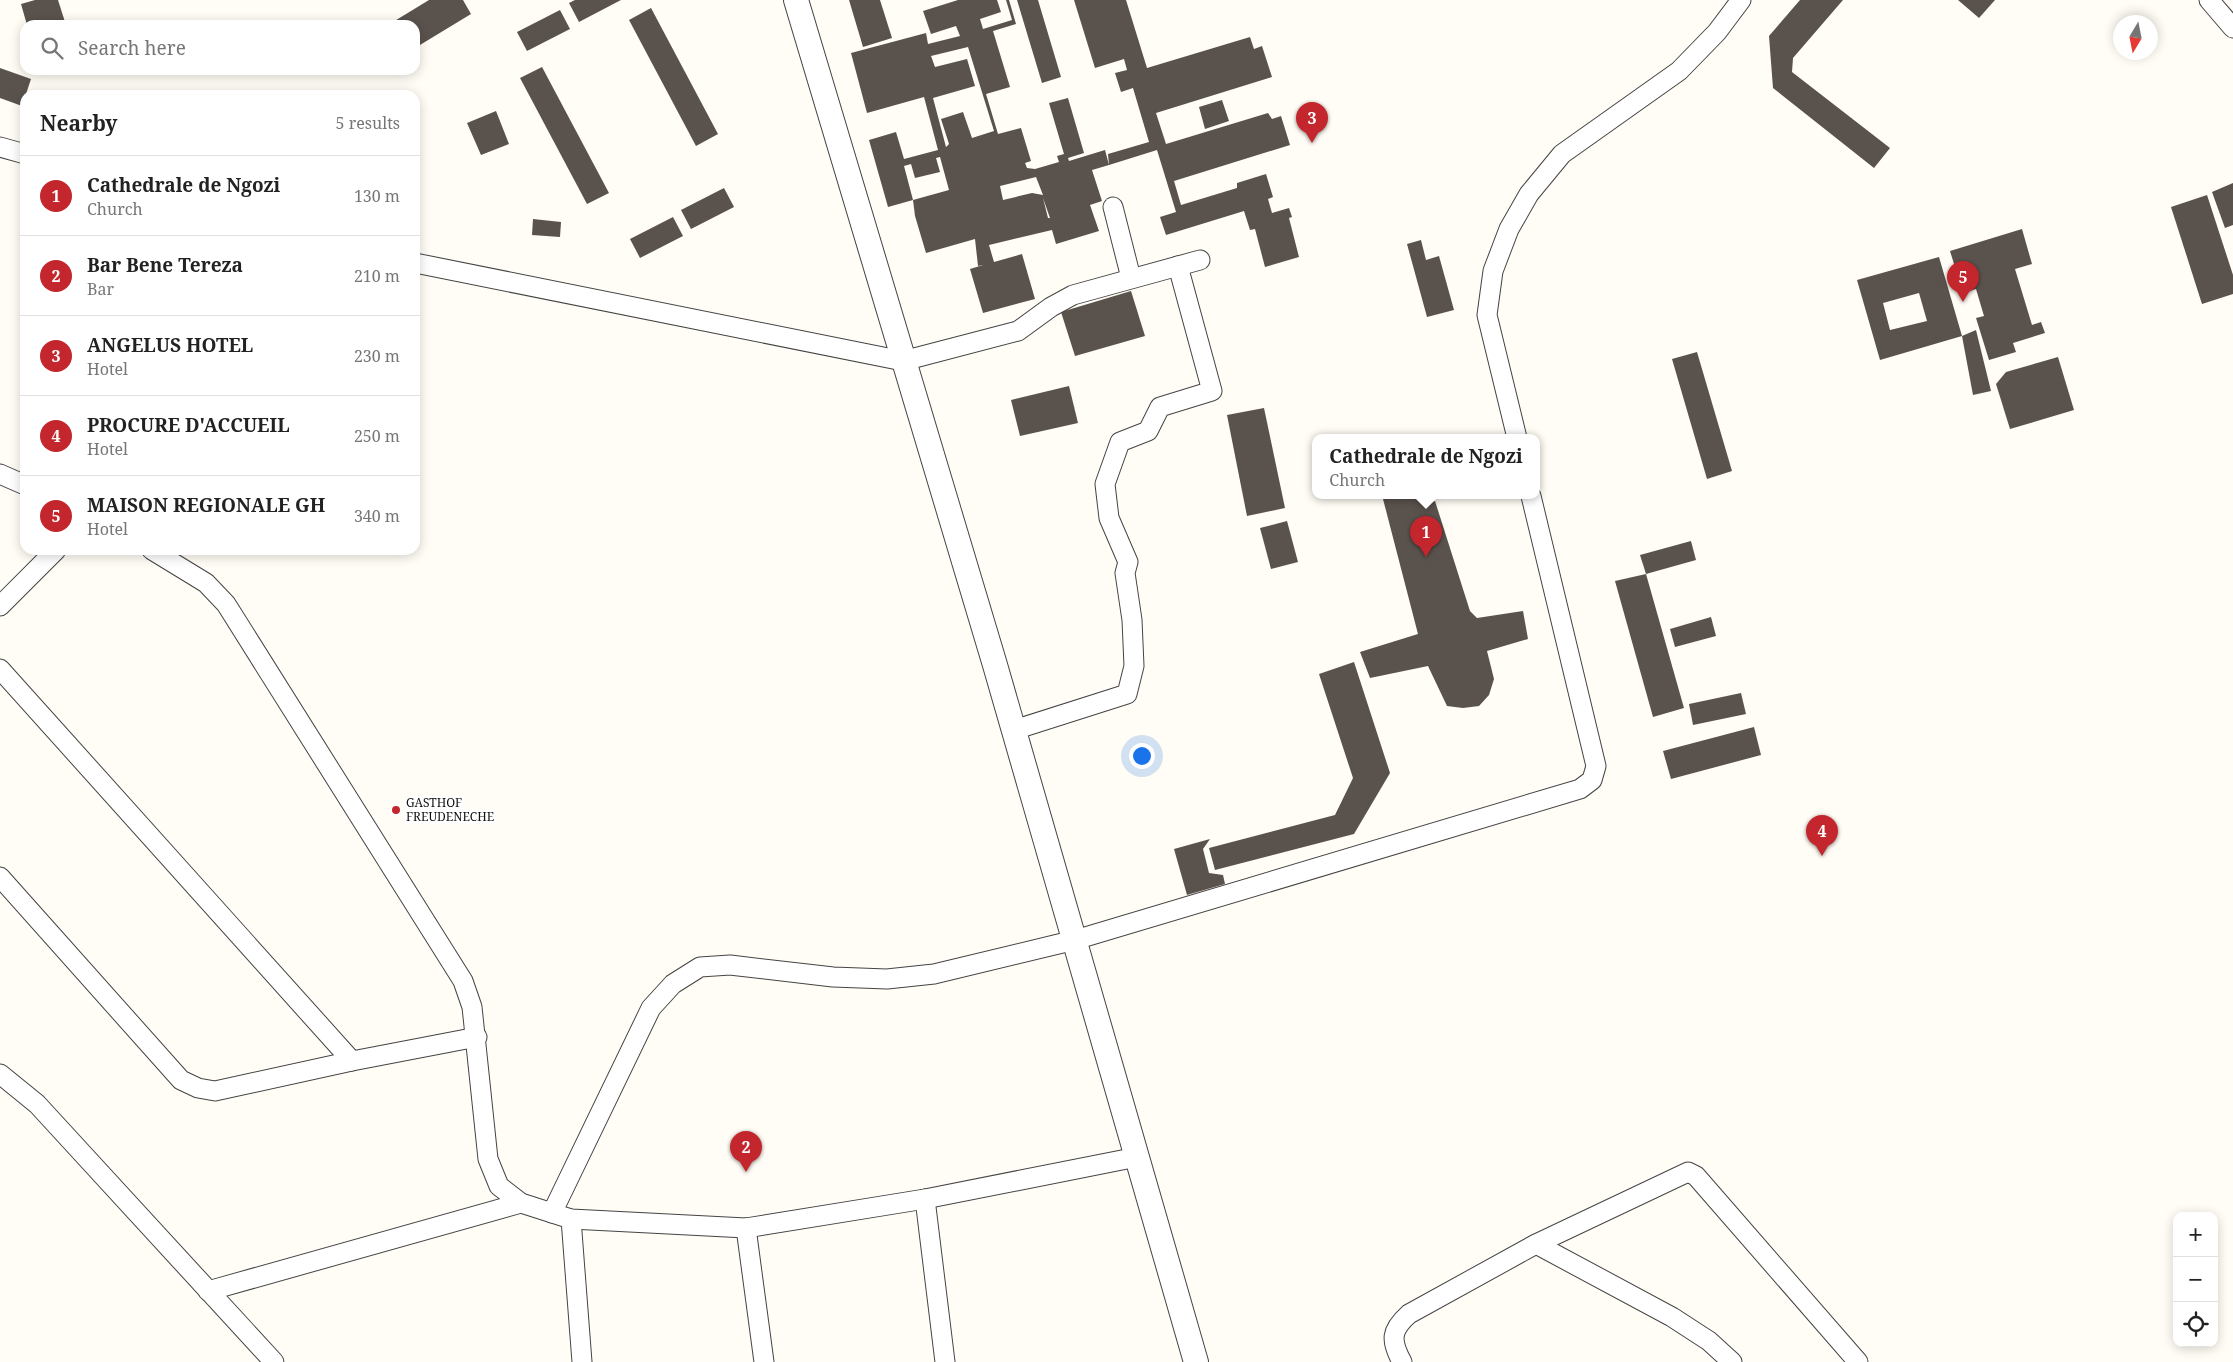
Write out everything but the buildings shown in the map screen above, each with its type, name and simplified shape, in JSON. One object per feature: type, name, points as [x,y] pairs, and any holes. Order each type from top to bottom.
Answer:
[{"type":"street","points":[[796,0],[1014,730],[1196,1362]]},
{"type":"street","points":[[1516,434],[1487,315],[1493,271],[1509,229],[1529,194],[1562,154],[1679,71],[1717,32],[1741,0]]},
{"type":"street","points":[[2218,3],[2233,28]]},
{"type":"street","points":[[0,147],[20,153]]},
{"type":"street","points":[[1113,207],[1130,278]]},
{"type":"street","points":[[420,264],[903,361],[1018,331],[1051,307],[1073,296],[1130,278],[1200,260]]},
{"type":"street","points":[[1014,730],[1127,694],[1134,666],[1132,620],[1124,573],[1128,562],[1109,518],[1105,484],[1120,442],[1148,431],[1160,407],[1212,391],[1178,266]]},
{"type":"street","points":[[0,474],[20,483]]},
{"type":"street","points":[[552,1213],[651,1008],[673,984],[700,967],[730,965],[833,977],[886,979],[934,974],[1075,940],[1580,789],[1592,780],[1596,766],[1532,499]]},
{"type":"street","points":[[0,606],[51,555]]},
{"type":"street","points":[[160,555],[206,583],[226,604],[463,982],[472,1007],[488,1159],[499,1186],[521,1203],[571,1218],[746,1228],[925,1199],[1137,1157]]},
{"type":"street","points":[[0,669],[352,1061]]},
{"type":"street","points":[[0,877],[181,1080],[198,1088],[215,1091],[352,1061],[476,1037]]},
{"type":"street","points":[[0,1074],[37,1104],[274,1362]]},
{"type":"street","points":[[1402,1362],[1395,1348],[1393,1334],[1398,1324],[1409,1314],[1536,1244],[1688,1172],[1696,1176],[1858,1362]]},
{"type":"street","points":[[925,1199],[946,1362]]},
{"type":"street","points":[[208,1291],[521,1203]]},
{"type":"street","points":[[571,1218],[582,1362]]},
{"type":"street","points":[[746,1228],[764,1362]]},
{"type":"street","points":[[1536,1244],[1672,1317],[1709,1341],[1732,1362]]},
{"type":"place","name":"ANGELUS HOTEL","points":[[1312,143]]},
{"type":"place","name":"MAISON REGIONALE GH","points":[[1963,302]]},
{"type":"place","name":"Cathedrale de Ngozi","points":[[1426,557]]},
{"type":"place","name":"GASTHOF FREUDENECHE","points":[[396,810]]},
{"type":"place","name":"PROCURE D'ACCUEIL","points":[[1822,856]]},
{"type":"place","name":"Bar Bene Tereza","points":[[746,1172]]}]
